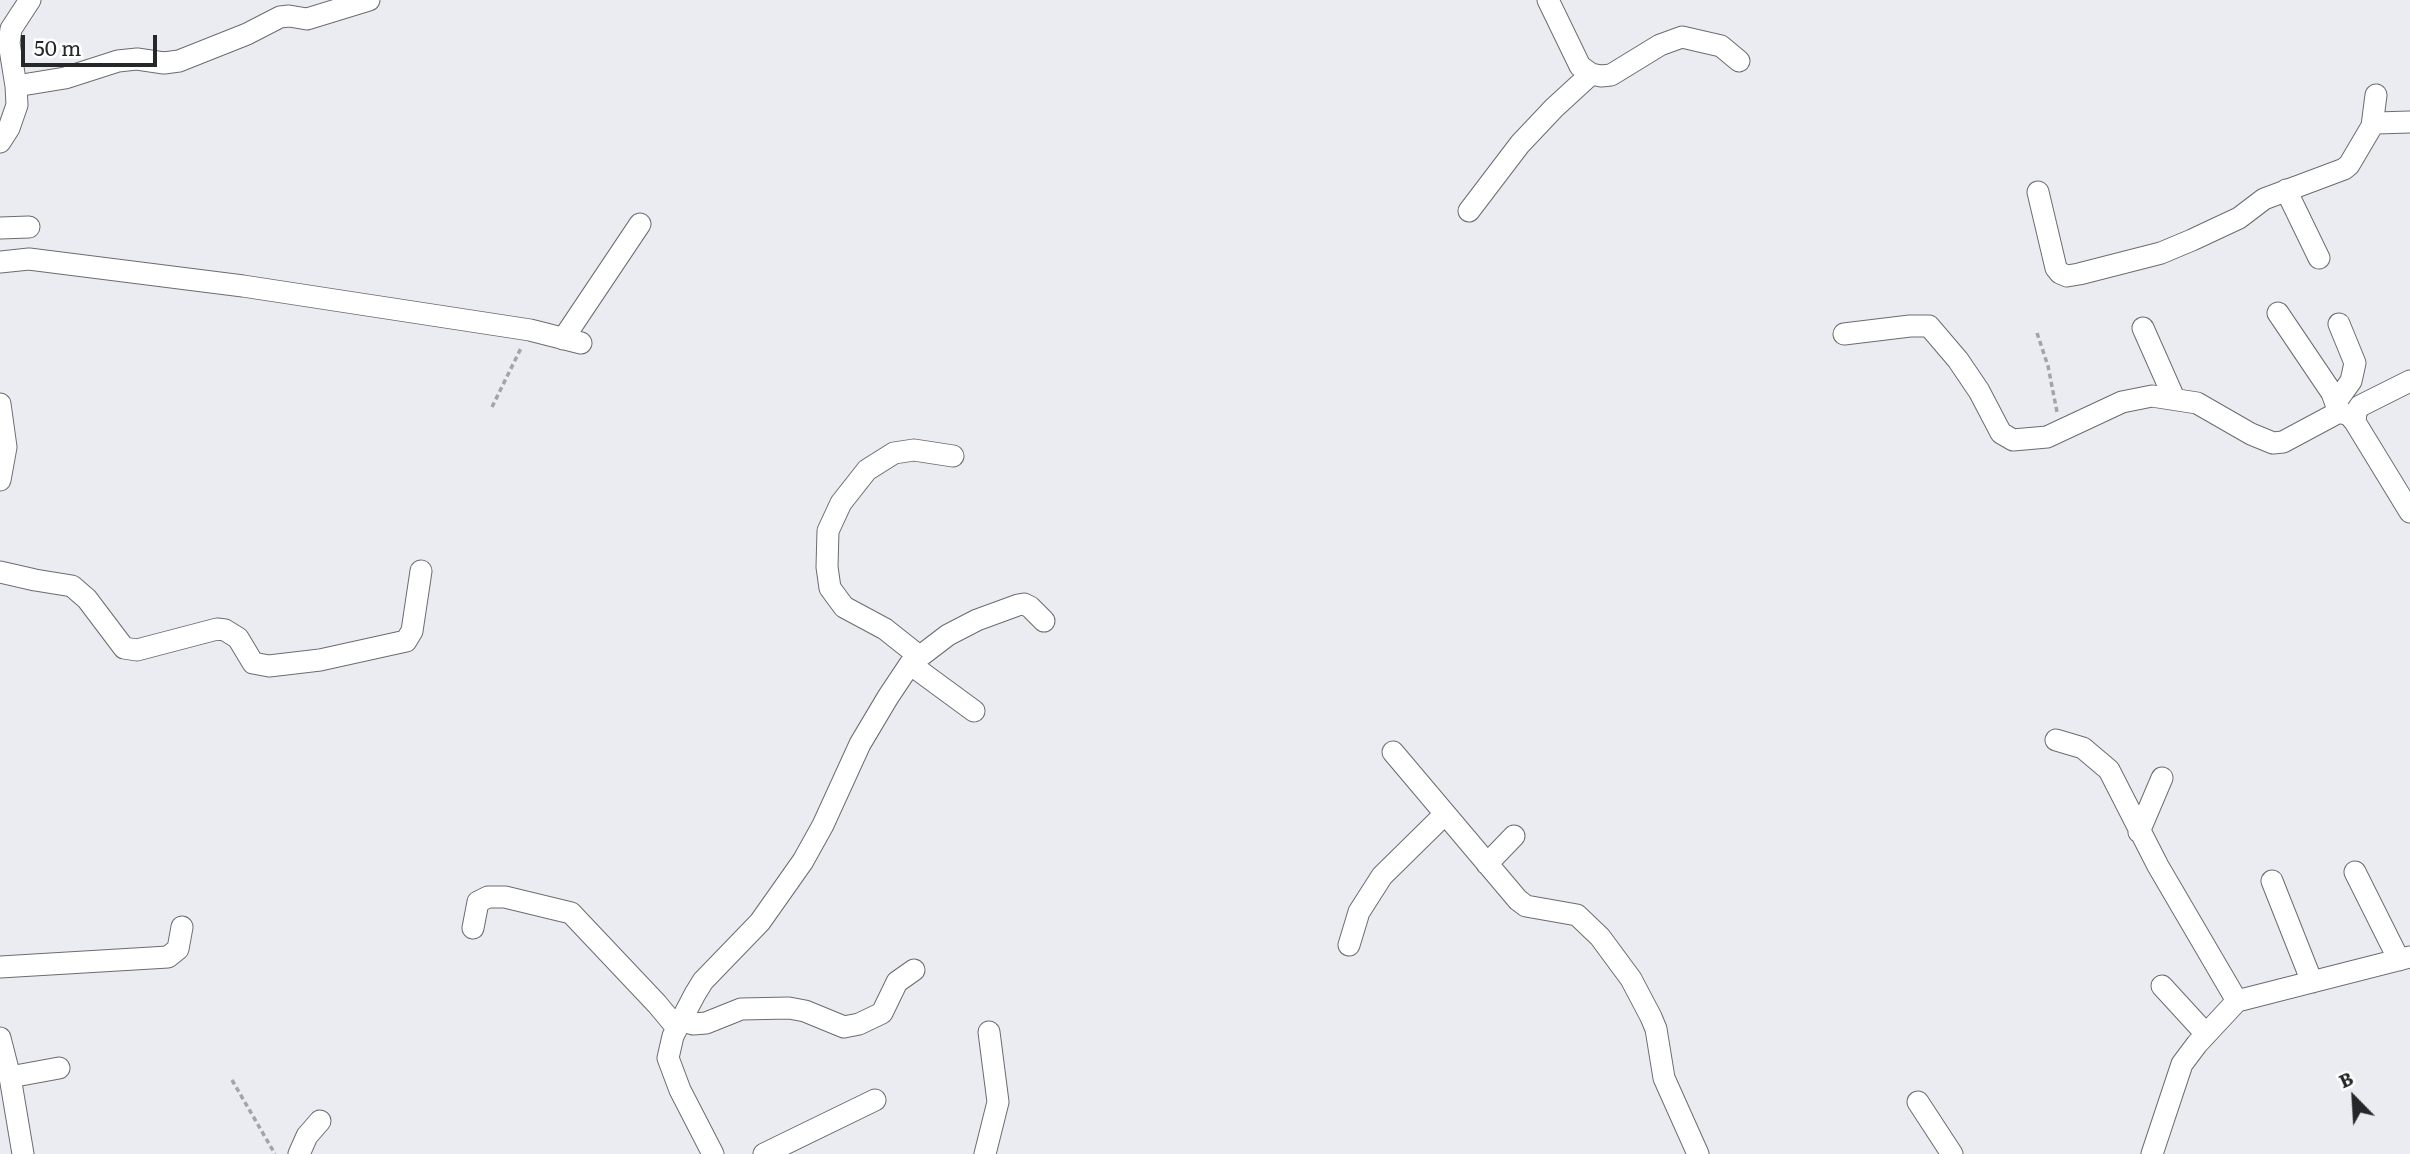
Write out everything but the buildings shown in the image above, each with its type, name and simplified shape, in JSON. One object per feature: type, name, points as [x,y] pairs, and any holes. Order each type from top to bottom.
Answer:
[{"type":"street","points":[[0,142],[9,128],[17,105],[9,43],[11,29],[30,0]]},
{"type":"street","points":[[16,86],[65,78],[118,61],[179,61],[247,34],[280,17],[307,19],[369,0]]},
{"type":"street","points":[[1549,0],[1580,66],[1591,74],[1611,75],[1660,45],[1682,37],[1721,46],[1739,61]]},
{"type":"street","points":[[1469,211],[1520,144],[1591,74]]},
{"type":"street","points":[[2038,192],[2056,268],[2060,273],[2067,276],[2161,253],[2239,218],[2264,199],[2344,169],[2372,126],[2376,95]]},
{"type":"street","points":[[2372,126],[2382,122],[2410,122]]},
{"type":"street","points":[[2286,190],[2319,258]]},
{"type":"street","points":[[0,262],[29,259],[243,286],[530,330],[572,341],[627,240],[640,224]]},
{"type":"street","points":[[0,228],[29,227]]},
{"type":"street","points":[[2278,313],[2410,512]]},
{"type":"street","points":[[2339,324],[2355,363],[2343,412]]},
{"type":"street","points":[[1844,334],[1929,326],[1958,360],[1979,391],[2001,433],[2013,440],[2047,437],[2122,402],[2152,396],[2197,403],[2251,434],[2273,443],[2283,442],[2343,412],[2356,412],[2360,406],[2410,381]]},
{"type":"street","points":[[2143,328],[2174,398]]},
{"type":"street","points":[[0,404],[6,447],[0,480]]},
{"type":"street","points":[[953,456],[914,450],[894,453],[867,470],[841,503],[828,531],[827,566],[830,588],[844,607],[885,629],[915,660],[974,710]]},
{"type":"street","points":[[0,572],[72,586],[87,599],[124,648],[137,650],[217,629],[225,630],[238,638],[253,663],[269,666],[329,659],[406,642],[412,631],[421,571]]},
{"type":"street","points":[[713,1154],[671,1070],[668,1058],[678,1024],[703,981],[760,922],[803,861],[823,825],[860,744],[915,660],[948,635],[976,620],[1018,605],[1030,607],[1044,621]]},
{"type":"street","points":[[2056,740],[2083,748],[2109,770],[2139,832],[2236,1001]]},
{"type":"street","points":[[1393,752],[1518,900],[1526,905],[1577,915],[1600,937],[1631,979],[1656,1029],[1667,1088],[1698,1154]]},
{"type":"street","points":[[2139,832],[2162,778]]},
{"type":"street","points":[[1349,944],[1359,912],[1382,876],[1445,814]]},
{"type":"street","points":[[1488,864],[1514,836]]},
{"type":"street","points":[[2152,1154],[2182,1064],[2236,1001],[2405,958],[2355,873]]},
{"type":"street","points":[[2272,881],[2312,982]]},
{"type":"street","points":[[473,928],[478,902],[488,897],[505,897],[571,913],[678,1024],[706,1023],[741,1009],[789,1008],[805,1011],[844,1027],[859,1024],[882,1013],[897,982],[914,971]]},
{"type":"street","points":[[0,967],[168,957],[178,948],[182,928]]},
{"type":"street","points":[[2162,986],[2206,1034]]},
{"type":"street","points":[[985,1154],[998,1102],[989,1032]]},
{"type":"street","points":[[0,1038],[10,1077],[23,1154]]},
{"type":"street","points":[[10,1077],[60,1068]]},
{"type":"street","points":[[764,1154],[875,1100]]},
{"type":"street","points":[[1917,1102],[1952,1154]]},
{"type":"street","points":[[299,1154],[307,1136],[320,1121]]},
{"type":"path","points":[[492,407],[530,330]]},
{"type":"path","points":[[2037,333],[2048,366],[2061,430]]},
{"type":"path","points":[[232,1080],[275,1154]]}]
